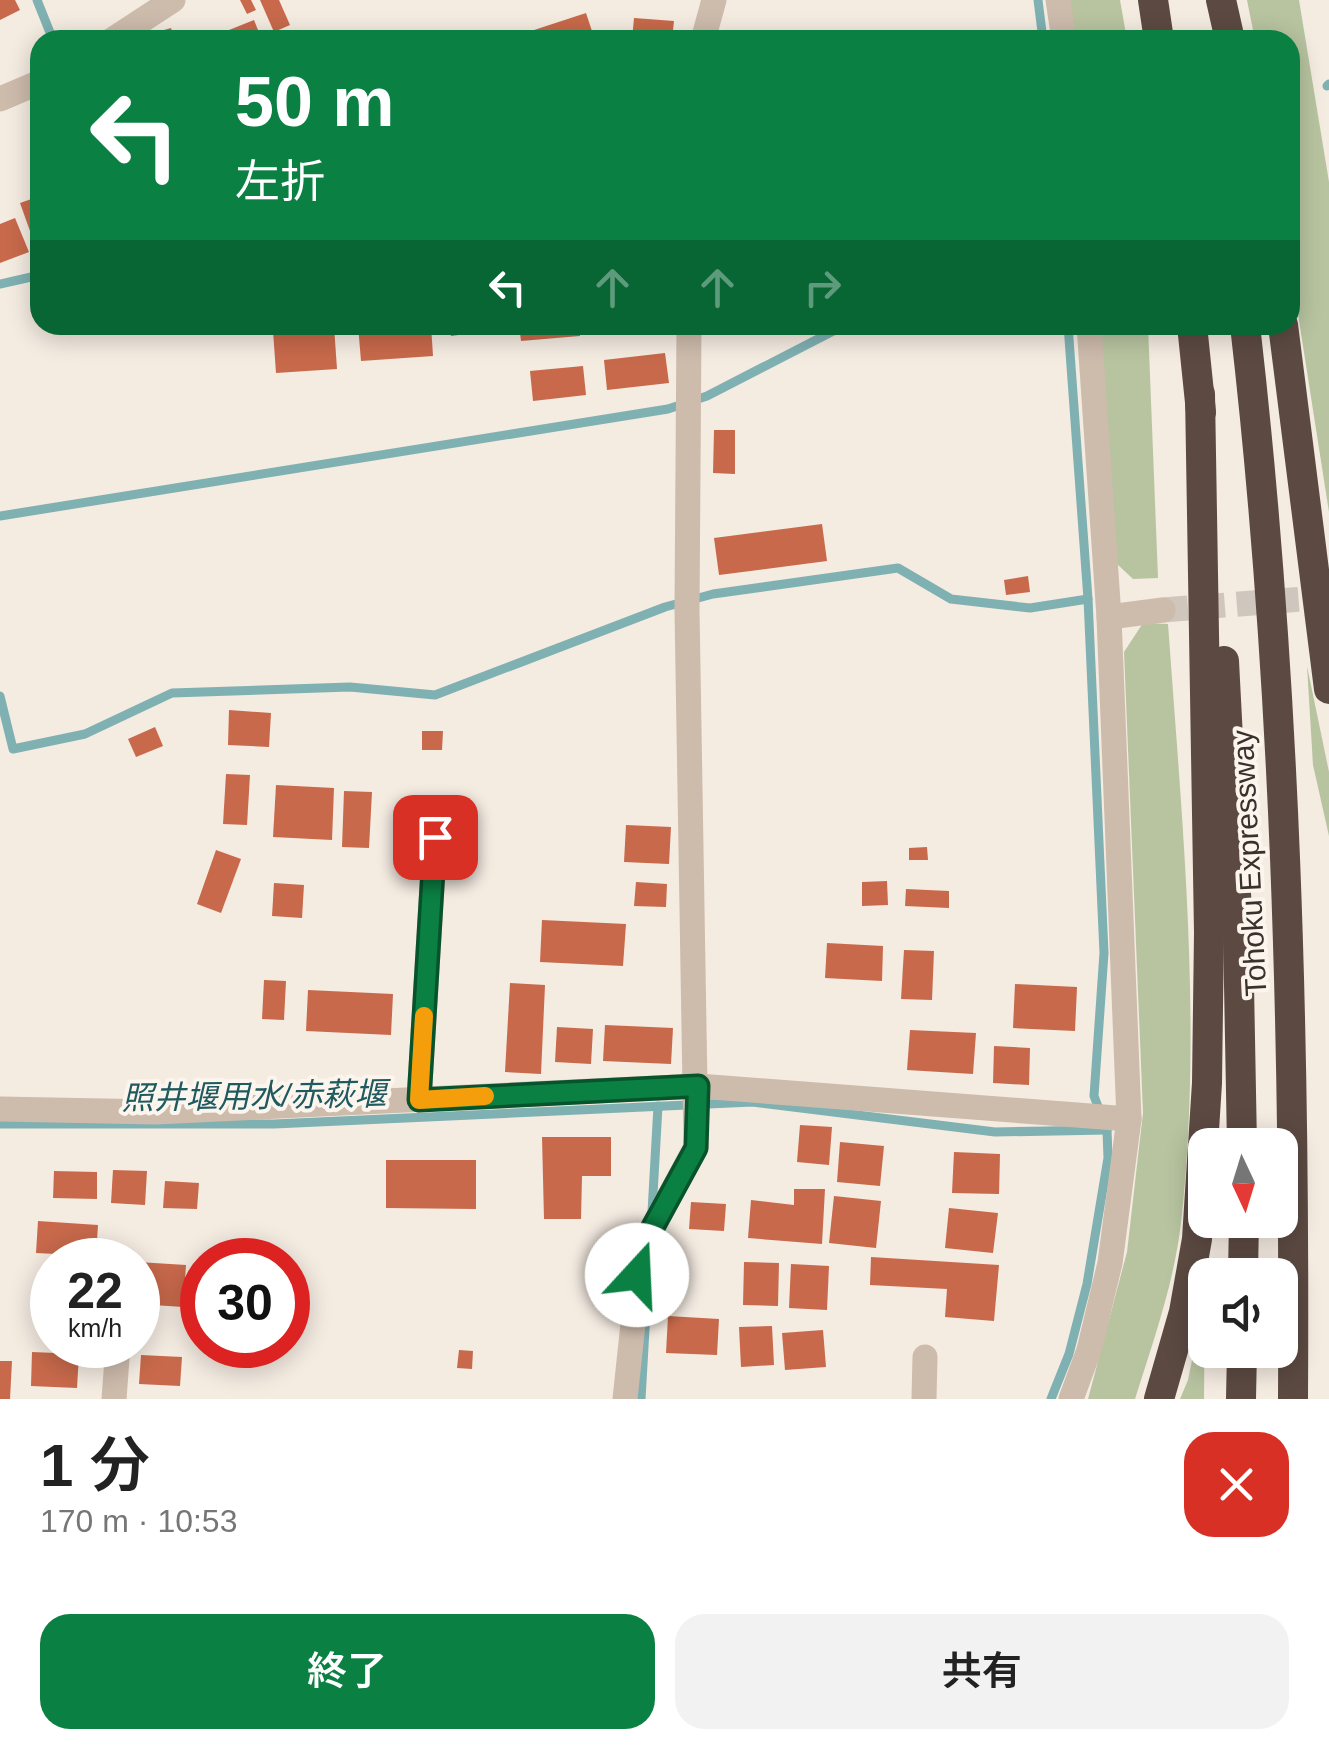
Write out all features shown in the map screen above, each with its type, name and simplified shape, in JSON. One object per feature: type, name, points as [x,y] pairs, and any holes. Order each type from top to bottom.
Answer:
[{"type":"highway","points":[[1153,0],[1158,30]]},
{"type":"highway","points":[[1206,0],[1210,30]]},
{"type":"highway","points":[[1221,0],[1228,30]]},
{"type":"highway","name":"Tohoku Expressway","points":[[1193,335],[1224,668],[1238,932],[1242,1128]]},
{"type":"highway","name":"Tohoku Expressway","points":[[1246,335],[1276,677],[1287,910],[1294,1100],[1293,1399]]},
{"type":"highway","points":[[1285,335],[1329,689]]},
{"type":"highway","points":[[1159,1399],[1184,1312],[1197,1239],[1207,1082],[1210,932],[1200,394]]},
{"type":"highway","points":[[1241,1399],[1242,1368]]},
{"type":"street","points":[[127,30],[173,0]]},
{"type":"street","points":[[706,30],[714,0]]},
{"type":"street","points":[[1058,0],[1062,30]]},
{"type":"street","points":[[0,98],[30,86]]},
{"type":"street","points":[[625,1399],[641,1249],[696,1148],[698,1086],[686,610],[690,335]]},
{"type":"street","points":[[1070,1399],[1089,1350],[1110,1263],[1129,1119],[1109,617],[1089,335]]},
{"type":"street","points":[[1109,617],[1163,610]]},
{"type":"street","points":[[419,1100],[435,837]]},
{"type":"street","points":[[0,1109],[156,1112],[698,1086],[1129,1119]]},
{"type":"street","points":[[924,1399],[925,1357]]},
{"type":"street","points":[[114,1399],[116,1368]]},
{"type":"green space","points":[[1069,0],[1120,0],[1125,30],[1074,30]]},
{"type":"green space","points":[[1247,0],[1299,0],[1329,182],[1329,512],[1300,327],[1300,30],[1253,30]]},
{"type":"green space","points":[[1101,335],[1148,335],[1158,578],[1133,579],[1116,563]]},
{"type":"green space","points":[[1143,623],[1168,624],[1188,924],[1187,1149],[1173,1268],[1135,1399],[1088,1399],[1127,1252],[1143,1113],[1124,652]]},
{"type":"green space","points":[[1307,666],[1329,772],[1329,836],[1313,765]]},
{"type":"green space","points":[[1190,1368],[1204,1368],[1204,1399],[1180,1399]]},
{"type":"building","points":[[0,0],[15,0],[20,10],[0,20]]},
{"type":"building","points":[[240,0],[251,0],[256,10],[247,14]]},
{"type":"building","points":[[260,0],[279,0],[290,25],[273,30]]},
{"type":"building","points":[[586,13],[592,30],[534,30]]},
{"type":"building","points":[[634,18],[674,21],[673,30],[633,30]]},
{"type":"building","points":[[254,20],[258,30],[229,30]]},
{"type":"building","points":[[30,200],[30,231],[20,203]]},
{"type":"building","points":[[15,218],[29,252],[0,263],[0,224]]},
{"type":"building","points":[[273,335],[335,335],[337,369],[276,373]]},
{"type":"building","points":[[359,335],[432,335],[433,356],[361,361]]},
{"type":"building","points":[[520,335],[580,335],[580,336],[521,341]]},
{"type":"building","points":[[665,353],[669,383],[607,390],[604,360]]},
{"type":"building","points":[[583,366],[586,395],[533,401],[530,371]]},
{"type":"building","points":[[714,430],[735,430],[735,474],[713,473]]},
{"type":"building","points":[[822,524],[827,561],[719,575],[714,538]]},
{"type":"building","points":[[1028,576],[1030,592],[1006,595],[1004,580]]},
{"type":"building","points":[[229,710],[271,713],[269,747],[228,745]]},
{"type":"building","points":[[155,727],[163,746],[136,757],[128,739]]},
{"type":"building","points":[[422,731],[443,731],[442,750],[422,750]]},
{"type":"building","points":[[226,774],[250,775],[247,825],[223,824]]},
{"type":"building","points":[[276,785],[334,788],[332,840],[273,837]]},
{"type":"building","points":[[344,791],[372,792],[369,848],[342,847]]},
{"type":"building","points":[[626,825],[671,827],[669,864],[624,862]]},
{"type":"building","points":[[927,847],[928,860],[909,860],[909,848]]},
{"type":"building","points":[[216,850],[241,859],[221,913],[197,904]]},
{"type":"building","points":[[887,881],[888,905],[862,906],[862,882]]},
{"type":"building","points":[[636,882],[667,884],[666,907],[634,906]]},
{"type":"building","points":[[274,883],[304,885],[302,918],[272,916]]},
{"type":"building","points":[[906,889],[949,891],[949,908],[905,906]]},
{"type":"building","points":[[542,920],[626,924],[623,966],[540,962]]},
{"type":"building","points":[[827,943],[883,946],[882,981],[825,978]]},
{"type":"building","points":[[904,950],[934,951],[932,1000],[901,999]]},
{"type":"building","points":[[264,980],[286,981],[284,1020],[262,1019]]},
{"type":"building","points":[[510,983],[545,985],[541,1074],[505,1072]]},
{"type":"building","points":[[1015,984],[1077,987],[1075,1031],[1013,1028]]},
{"type":"building","points":[[308,990],[393,994],[391,1035],[306,1031]]},
{"type":"building","points":[[605,1025],[673,1028],[671,1064],[603,1061]]},
{"type":"building","points":[[557,1027],[593,1029],[591,1064],[555,1062]]},
{"type":"building","points":[[910,1030],[976,1033],[973,1074],[907,1070]]},
{"type":"building","points":[[994,1046],[1030,1048],[1029,1085],[993,1083]]},
{"type":"building","points":[[800,1125],[832,1127],[829,1165],[797,1162]]},
{"type":"building","points":[[542,1137],[611,1137],[611,1176],[582,1176],[581,1219],[544,1219]]},
{"type":"building","points":[[840,1142],[884,1146],[880,1186],[837,1182]]},
{"type":"building","points":[[954,1152],[1000,1154],[999,1194],[952,1193]]},
{"type":"building","points":[[386,1160],[476,1160],[476,1209],[386,1208]]},
{"type":"building","points":[[113,1170],[147,1171],[145,1205],[111,1203]]},
{"type":"building","points":[[54,1171],[97,1172],[97,1199],[53,1198]]},
{"type":"building","points":[[165,1181],[199,1183],[197,1209],[163,1208]]},
{"type":"building","points":[[794,1189],[825,1189],[822,1244],[748,1238],[751,1200],[794,1205]]},
{"type":"building","points":[[834,1196],[881,1201],[876,1248],[829,1243]]},
{"type":"building","points":[[691,1202],[726,1204],[724,1231],[689,1229]]},
{"type":"building","points":[[949,1208],[998,1213],[993,1253],[945,1248]]},
{"type":"building","points":[[38,1221],[98,1225],[97,1238],[37,1238]]},
{"type":"building","points":[[871,1257],[999,1265],[994,1321],[945,1317],[947,1289],[870,1285]]},
{"type":"building","points":[[744,1262],[779,1263],[778,1306],[743,1305]]},
{"type":"building","points":[[160,1263],[180,1265],[180,1307],[160,1305]]},
{"type":"building","points":[[791,1264],[829,1266],[827,1310],[789,1308]]},
{"type":"building","points":[[668,1316],[719,1319],[717,1355],[666,1353]]},
{"type":"building","points":[[772,1326],[774,1365],[741,1367],[739,1327]]},
{"type":"building","points":[[823,1330],[826,1367],[785,1370],[782,1333]]},
{"type":"building","points":[[459,1350],[473,1351],[472,1369],[457,1368]]},
{"type":"building","points":[[160,1356],[180,1357],[180,1386],[139,1384],[140,1368],[160,1368]]},
{"type":"building","points":[[0,1361],[12,1361],[10,1399],[0,1399]]},
{"type":"building","points":[[32,1368],[78,1368],[77,1388],[31,1386]]},
{"type":"waterway","points":[[37,0],[49,30]]},
{"type":"waterway","points":[[1038,0],[1042,30]]},
{"type":"waterway","points":[[0,284],[30,277]]},
{"type":"waterway","points":[[0,516],[668,409],[707,396],[826,335]]},
{"type":"waterway","points":[[1051,1399],[1069,1354],[1087,1284],[1108,1158],[1107,1130],[1094,1096],[1104,953],[1088,599],[1069,335]]},
{"type":"waterway","points":[[0,696],[13,749],[85,734],[172,693],[350,687],[435,695],[665,607],[713,594],[898,568],[951,599],[1030,608],[1088,599]]},
{"type":"waterway","name":"照井堰用水/赤萩堰","points":[[0,1124],[274,1124],[752,1102],[995,1132],[1107,1130]]},
{"type":"waterway","points":[[652,1212],[658,1106]]},
{"type":"waterway","points":[[641,1399],[646,1312]]},
{"type":"tunnel","points":[[1163,610],[1329,597]]},
{"type":"slow traffic","points":[[424,1016],[419,1100],[485,1096]]},
{"type":"route","points":[[435,837],[419,1100],[698,1086],[696,1148],[641,1249],[637,1275]]}]
